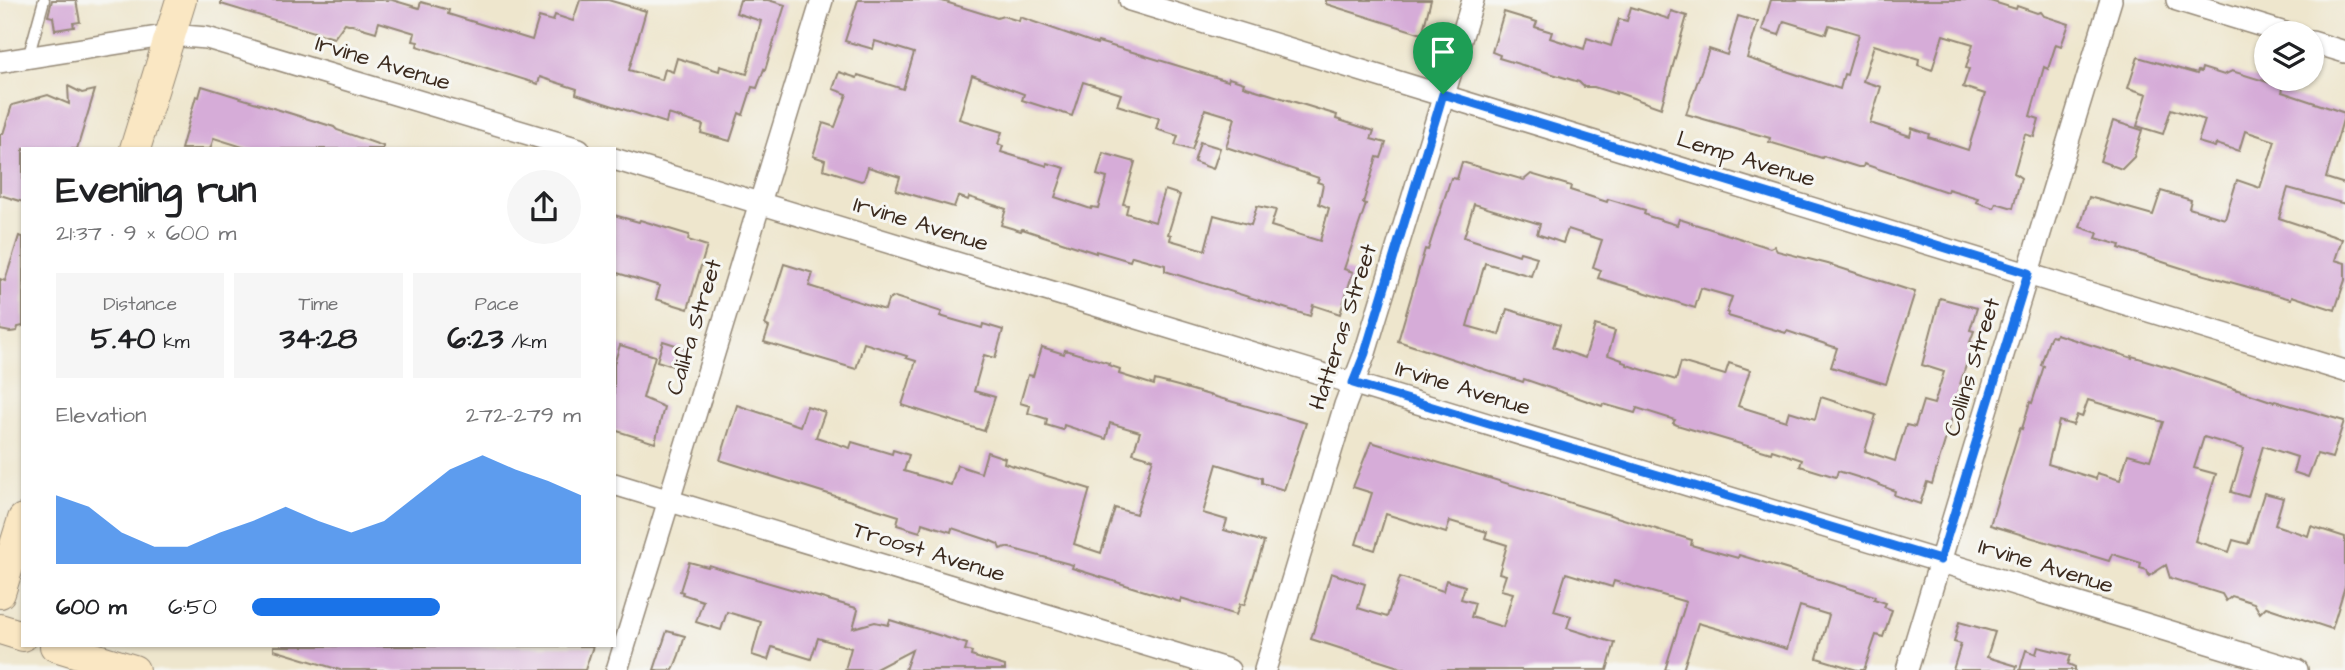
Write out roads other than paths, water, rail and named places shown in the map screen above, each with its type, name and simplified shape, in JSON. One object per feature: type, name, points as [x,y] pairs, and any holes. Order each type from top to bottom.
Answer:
[{"type":"main road","points":[[136,147],[181,0]]},
{"type":"main road","points":[[0,593],[21,525]]},
{"type":"main road","points":[[0,629],[21,635]]},
{"type":"main road","points":[[58,647],[134,670]]},
{"type":"street","name":"Califa Street","points":[[617,670],[822,0]]},
{"type":"street","name":"Lemp Avenue","points":[[1130,0],[2345,371]]},
{"type":"street","name":"Hatteras Street","points":[[1265,670],[1472,0]]},
{"type":"street","name":"Collins Street","points":[[1907,670],[2111,0]]},
{"type":"street","points":[[2177,0],[2254,24]]},
{"type":"street","name":"Irvine Avenue","points":[[0,62],[170,35],[207,38],[572,147]]},
{"type":"street","points":[[2324,46],[2345,52]]},
{"type":"street","name":"Irvine Avenue","points":[[616,160],[2297,670]]},
{"type":"street","name":"Troost Avenue","points":[[616,485],[1229,670]]},
{"type":"lane","points":[[28,58],[44,0]]}]
